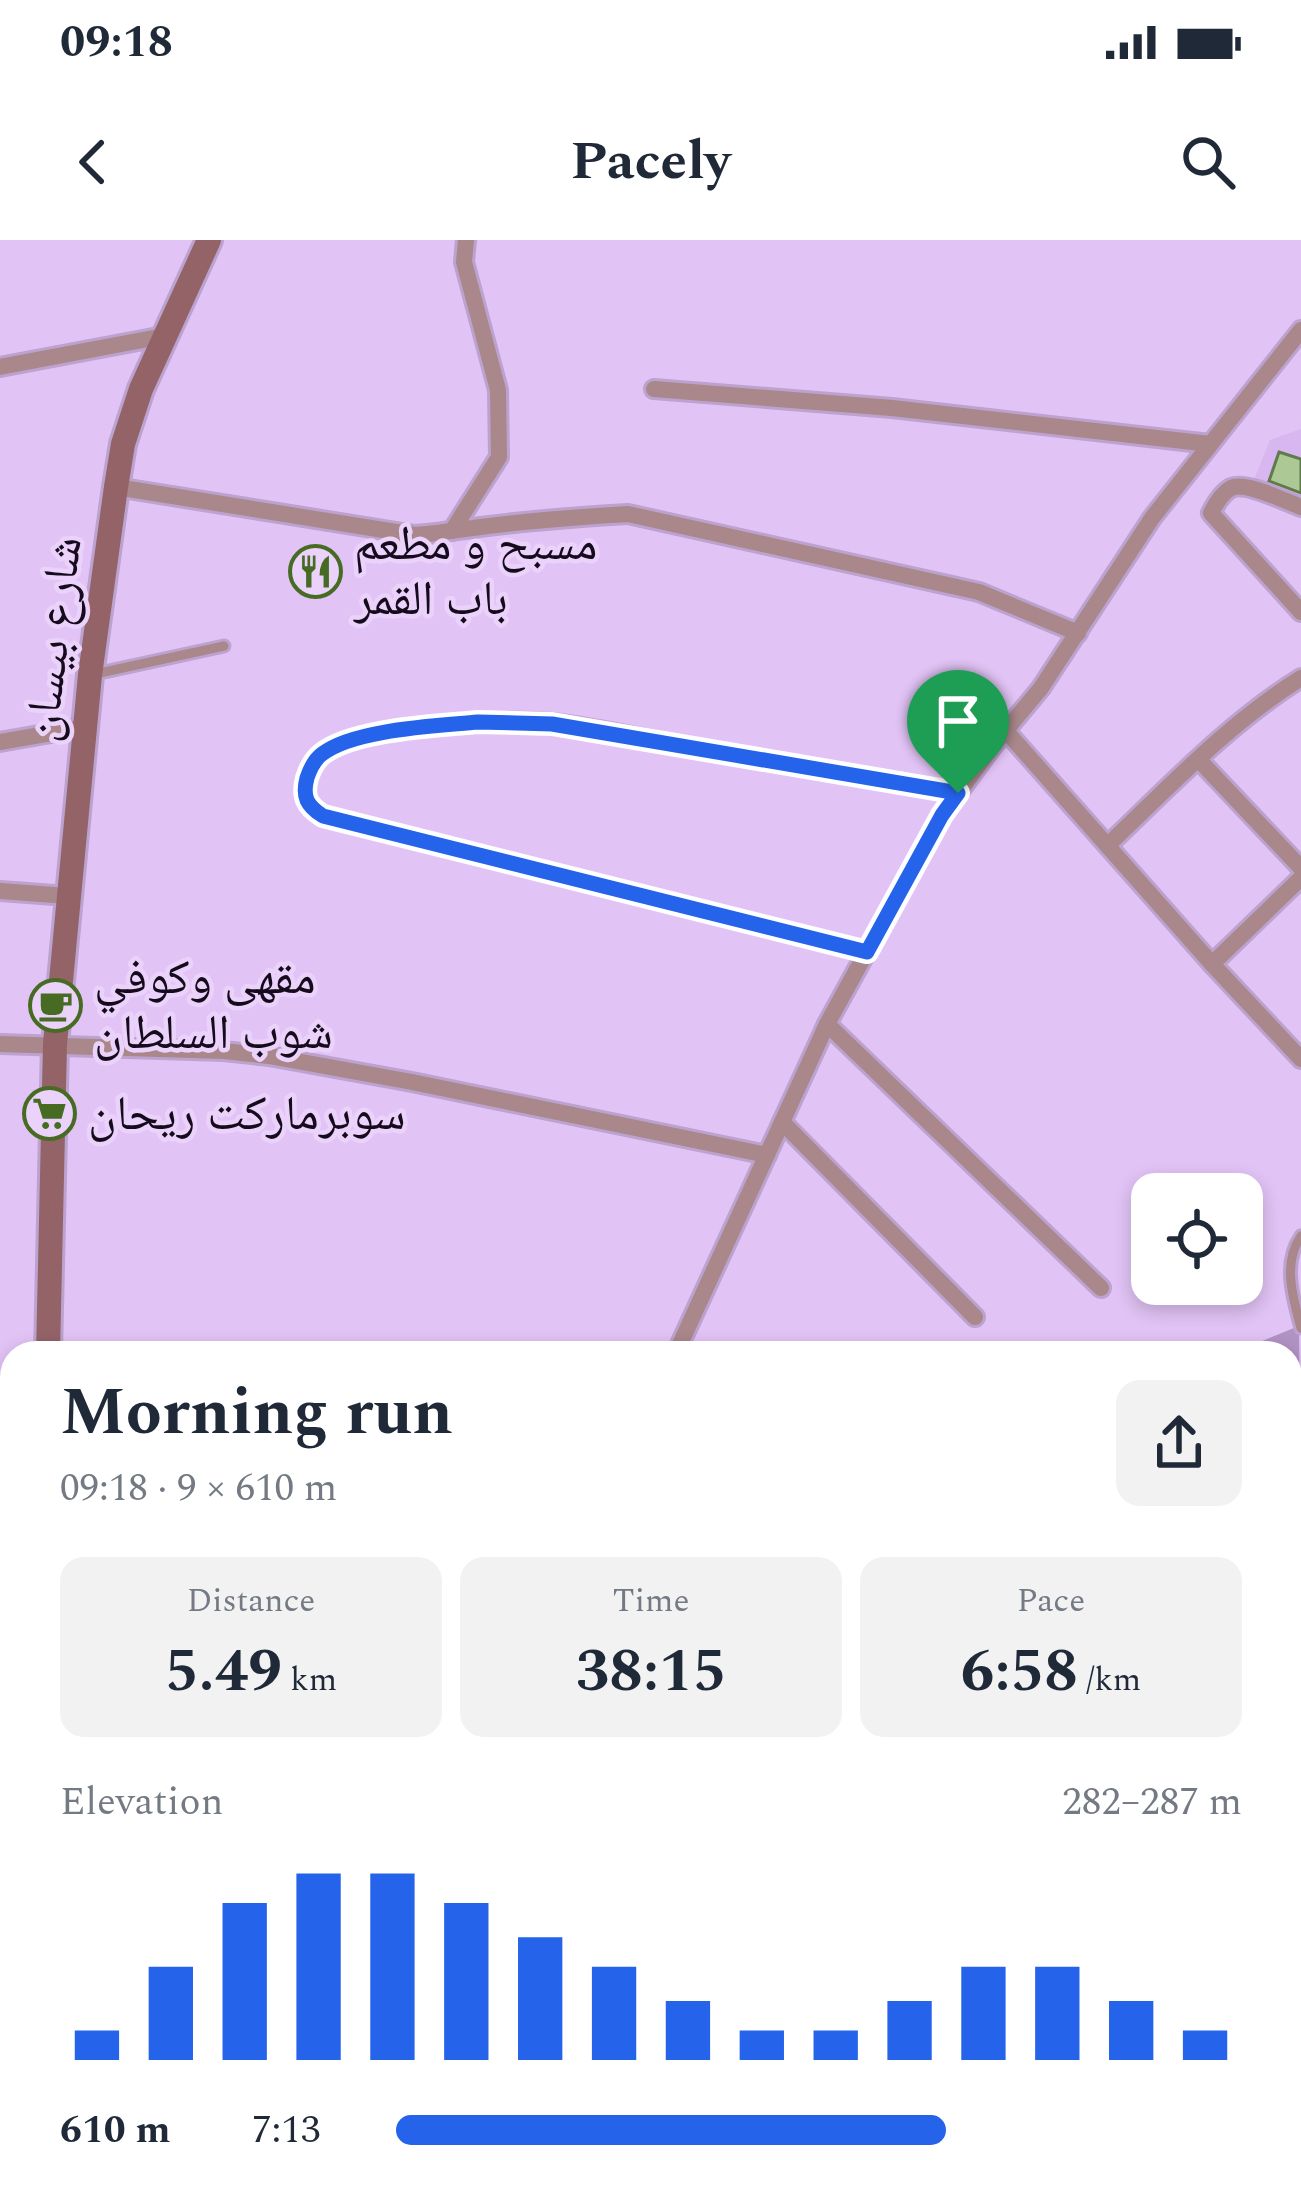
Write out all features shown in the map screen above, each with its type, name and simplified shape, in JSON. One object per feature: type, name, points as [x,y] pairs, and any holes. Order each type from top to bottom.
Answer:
[{"type":"street","name":"شارع بيسان","points":[[48,1341],[56,1044],[90,675],[116,487],[141,389],[209,240]]},
{"type":"street","points":[[452,531],[499,457],[498,390],[464,262],[466,240]]},
{"type":"street","points":[[681,1341],[827,1024],[942,815],[1041,688],[1152,518],[1301,330]]},
{"type":"street","points":[[0,367],[164,336]]},
{"type":"street","points":[[654,389],[892,408],[1210,444]]},
{"type":"street","points":[[1301,507],[1244,486],[1231,488],[1210,513],[1301,612]]},
{"type":"street","points":[[116,487],[415,535],[628,514],[979,592],[1078,633]]},
{"type":"street","points":[[1108,845],[1262,704],[1301,678]]},
{"type":"street","points":[[867,952],[323,816],[304,800],[310,768],[319,755],[350,741],[406,730],[478,722],[552,724],[958,793]]},
{"type":"street","points":[[0,742],[85,727]]},
{"type":"street","points":[[1006,731],[1301,1059]]},
{"type":"street","points":[[1199,760],[1301,868]]},
{"type":"street","points":[[1212,964],[1301,878]]},
{"type":"street","points":[[0,891],[68,896]]},
{"type":"street","points":[[827,1024],[1100,1288]]},
{"type":"street","points":[[0,1044],[269,1056],[766,1155]]},
{"type":"street","points":[[782,1122],[974,1317]]},
{"type":"lane","points":[[90,675],[224,646]]},
{"type":"lane","points":[[1301,1236],[1294,1245],[1291,1268],[1301,1328]]},
{"type":"shaded area","points":[[1301,429],[1301,499],[1253,482],[1270,440]]},
{"type":"shaded area","points":[[1299,1326],[1299,1341],[1262,1341]]},
{"type":"building","points":[[1279,452],[1301,459],[1301,493],[1269,481]]},
{"type":"place","name":"مسبح و مطعم باب القمر","points":[[315,572]]},
{"type":"place","name":"مقهى وكوفي شوب السلطان","points":[[55,1006]]},
{"type":"place","name":"سوبرماركت ريحان","points":[[49,1114]]},
{"type":"route","points":[[478,722],[552,724],[958,793],[867,952],[323,816],[304,800],[310,768],[319,755],[337,746],[372,735],[478,722]]}]
